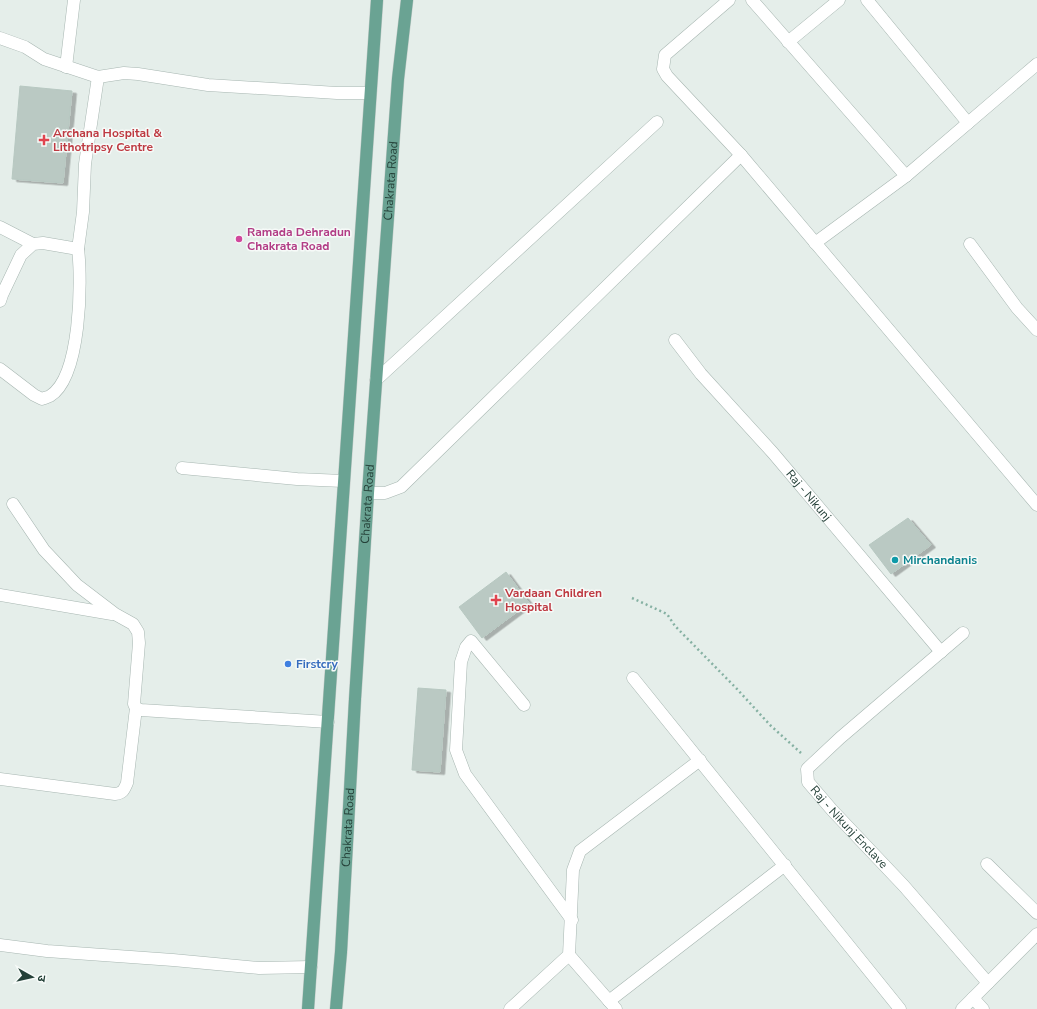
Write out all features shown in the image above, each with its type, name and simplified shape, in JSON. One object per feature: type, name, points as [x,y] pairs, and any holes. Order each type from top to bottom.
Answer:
[{"type":"main road","name":"Chakrata Road","points":[[308,1009],[377,0]]},
{"type":"main road","name":"Chakrata Road","points":[[336,1009],[342,944],[368,493],[398,79],[407,0]]},
{"type":"street","points":[[66,67],[74,0]]},
{"type":"street","points":[[752,0],[906,176]]},
{"type":"street","points":[[788,42],[839,0]]},
{"type":"street","points":[[867,0],[968,123]]},
{"type":"street","points":[[723,2],[665,55],[663,69],[667,76],[741,156],[1037,505]]},
{"type":"street","points":[[0,38],[25,46],[44,59],[98,77],[124,73],[214,85],[337,93],[370,93]]},
{"type":"street","points":[[815,243],[906,176],[1037,64]]},
{"type":"street","points":[[0,369],[34,395],[42,399],[51,396],[68,372],[79,321],[80,270],[78,249],[84,212],[85,164],[98,77]]},
{"type":"street","points":[[376,380],[657,122]]},
{"type":"street","points":[[368,493],[385,493],[401,487],[741,156]]},
{"type":"street","points":[[0,227],[33,244],[43,243],[78,249]]},
{"type":"street","points":[[0,302],[21,255],[33,244]]},
{"type":"street","points":[[970,244],[1018,308],[1037,330]]},
{"type":"street","name":"Raj - Nikunj","points":[[675,340],[701,374],[773,453],[941,652]]},
{"type":"street","points":[[182,468],[270,477],[343,481]]},
{"type":"street","points":[[0,779],[120,794],[124,791],[127,783],[136,708],[134,704],[139,643],[138,632],[133,624],[115,614],[77,585],[44,550],[13,504]]},
{"type":"street","points":[[0,595],[115,614]]},
{"type":"street","name":"Raj - Nikunj Enclave","points":[[963,633],[840,738],[807,769],[808,782],[832,810],[904,886],[988,983]]},
{"type":"street","points":[[524,705],[470,641],[460,662],[456,750],[465,774],[572,920]]},
{"type":"street","points":[[634,678],[900,1009]]},
{"type":"street","points":[[136,708],[141,710],[328,722]]},
{"type":"street","points":[[700,760],[580,851],[573,870],[570,955],[613,1005],[785,865]]},
{"type":"street","points":[[987,864],[1037,914]]},
{"type":"street","points":[[962,1009],[1037,934]]},
{"type":"street","points":[[0,946],[259,968],[311,967]]},
{"type":"street","points":[[510,1009],[570,955]]},
{"type":"street","points":[[973,998],[983,1009]]},
{"type":"path","points":[[632,598],[667,614],[675,626],[770,725],[784,736],[798,751],[815,762]]},
{"type":"building","points":[[20,86],[72,91],[63,183],[12,179]]},
{"type":"building","name":"Mirchandanis","points":[[908,518],[931,545],[891,574],[869,545]]},
{"type":"building","points":[[506,572],[529,603],[482,638],[459,607]]},
{"type":"building","points":[[418,688],[446,690],[440,772],[412,770]]},
{"type":"place","name":"Archana Hospital & Lithotripsy Centre","points":[[44,140]]},
{"type":"place","name":"Ramada Dehradun Chakrata Road","points":[[239,239]]},
{"type":"place","name":"Mirchandanis","points":[[895,560]]},
{"type":"place","name":"Vardaan Children Hospital","points":[[496,600]]},
{"type":"place","name":"Firstcry","points":[[288,664]]}]
